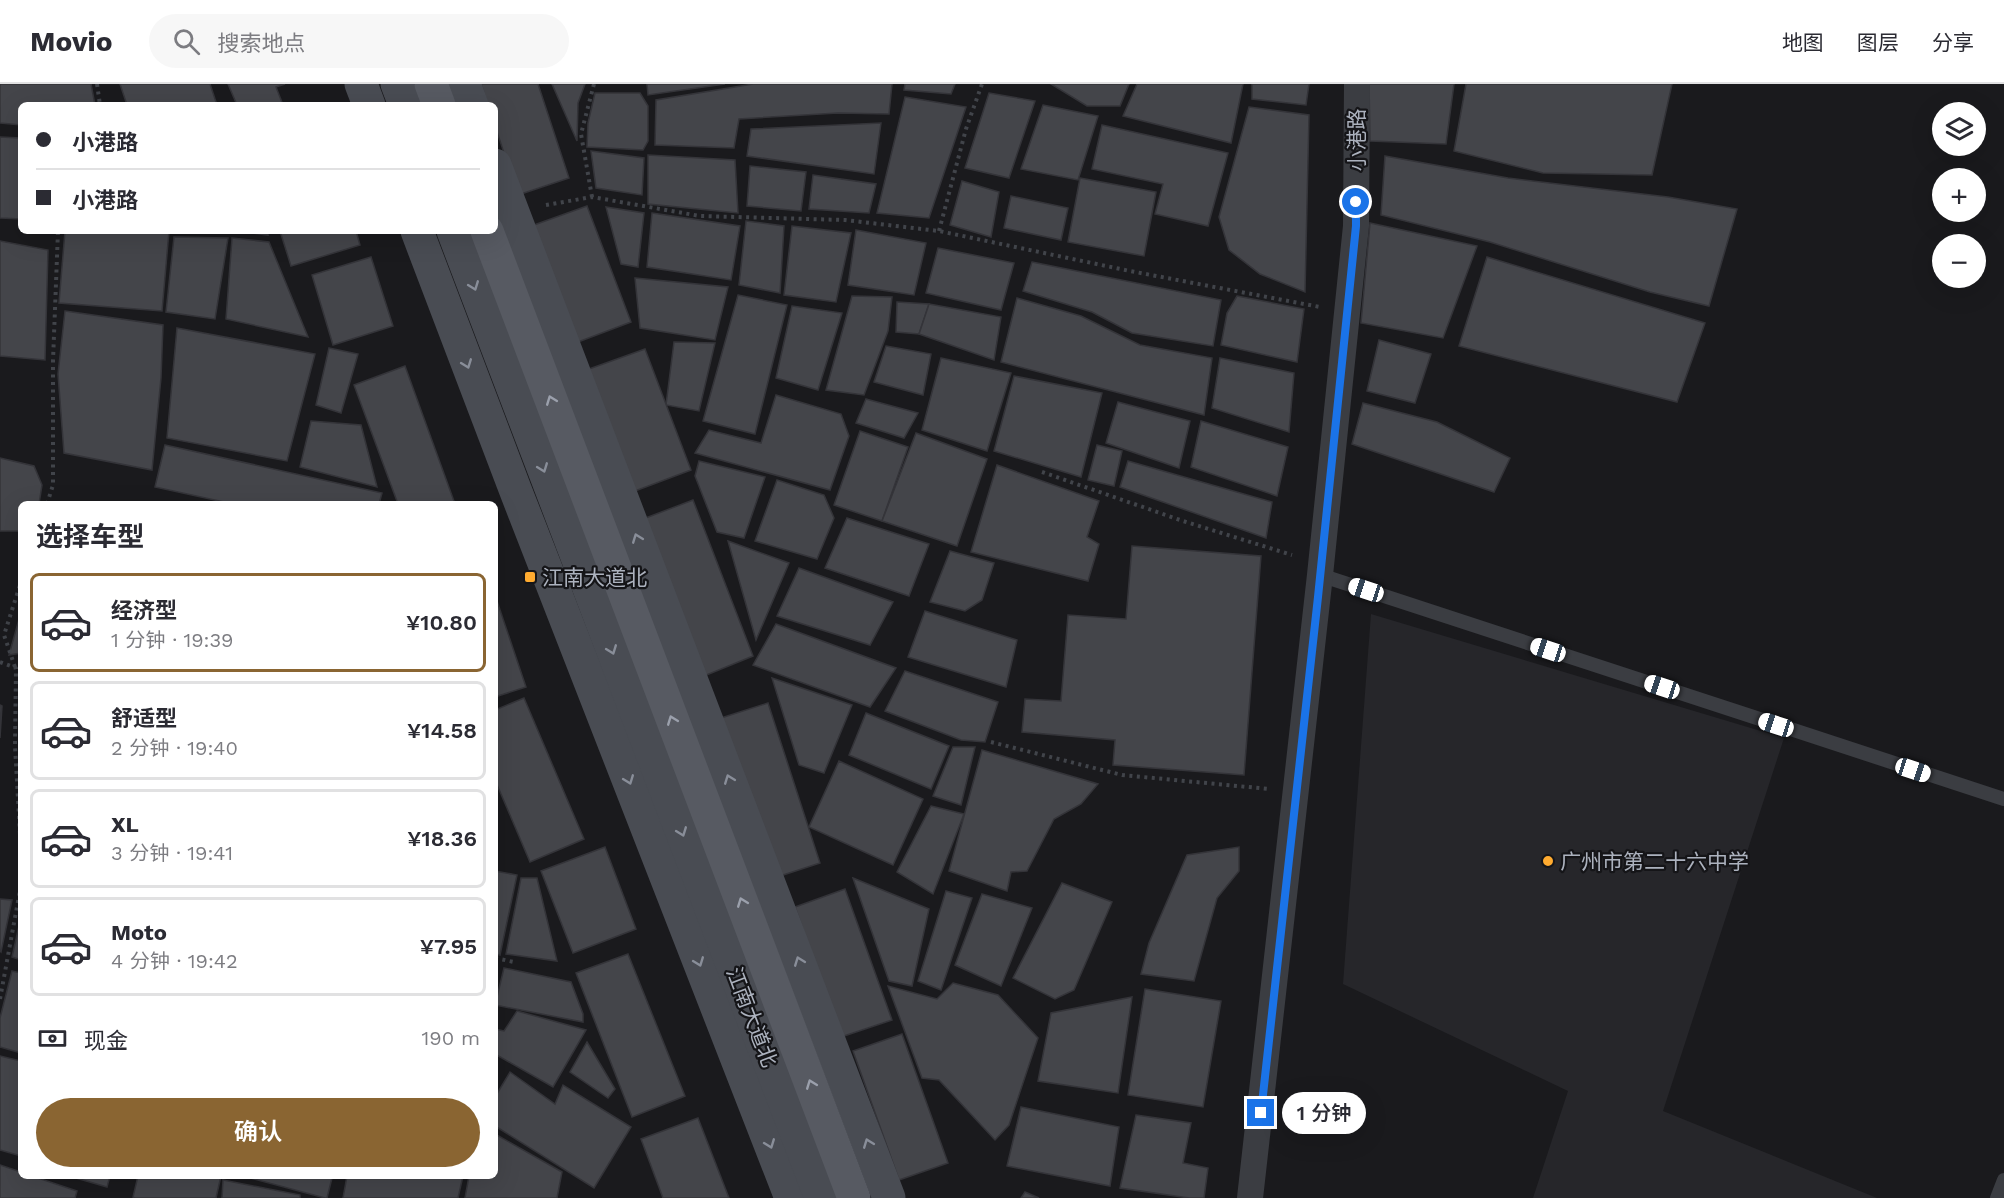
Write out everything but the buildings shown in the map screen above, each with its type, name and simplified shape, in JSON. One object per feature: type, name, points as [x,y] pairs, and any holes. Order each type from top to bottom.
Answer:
[{"type":"main road","points":[[361,84],[368,102]]},
{"type":"main road","points":[[397,84],[404,102]]},
{"type":"main road","points":[[431,84],[438,102]]},
{"type":"main road","points":[[464,84],[471,102]]},
{"type":"main road","points":[[498,173],[889,1198]]},
{"type":"main road","points":[[418,234],[791,1198]]},
{"type":"main road","name":"江南大道北","points":[[454,234],[821,1198]]},
{"type":"main road","name":"江南大道北","points":[[488,234],[854,1198]]},
{"type":"street","name":"小港路","points":[[1250,1198],[1297,791],[1356,226],[1357,84]]},
{"type":"lane","points":[[1321,570],[2004,800]]},
{"type":"lane","points":[[1998,1198],[2004,1180]]},
{"type":"path","points":[[97,84],[100,102]]},
{"type":"path","points":[[592,197],[580,134],[594,84]]},
{"type":"path","points":[[939,231],[966,129],[982,84]]},
{"type":"path","points":[[513,211],[592,197],[700,216],[845,220],[939,231],[1347,313]]},
{"type":"path","points":[[48,501],[53,485],[53,361],[58,234]]},
{"type":"path","points":[[1042,472],[1321,570]]},
{"type":"path","points":[[18,591],[4,635],[16,668],[15,746],[18,799]]},
{"type":"path","points":[[0,662],[16,668]]},
{"type":"path","points":[[991,741],[1122,775],[1297,791]]},
{"type":"path","points":[[0,999],[18,901]]},
{"type":"path","points":[[498,959],[514,962]]},
{"type":"shaded area","name":"广州市第二十六中学","points":[[1371,614],[1784,738],[1663,1111],[1877,1198],[1533,1198],[1568,1091],[1343,984]]},
{"type":"place","name":"江南大道北","points":[[530,577]]},
{"type":"place","name":"广州市第二十六中学","points":[[1548,861]]},
{"type":"route","points":[[1261,1113],[1318,597],[1356,226],[1356,202]]}]
